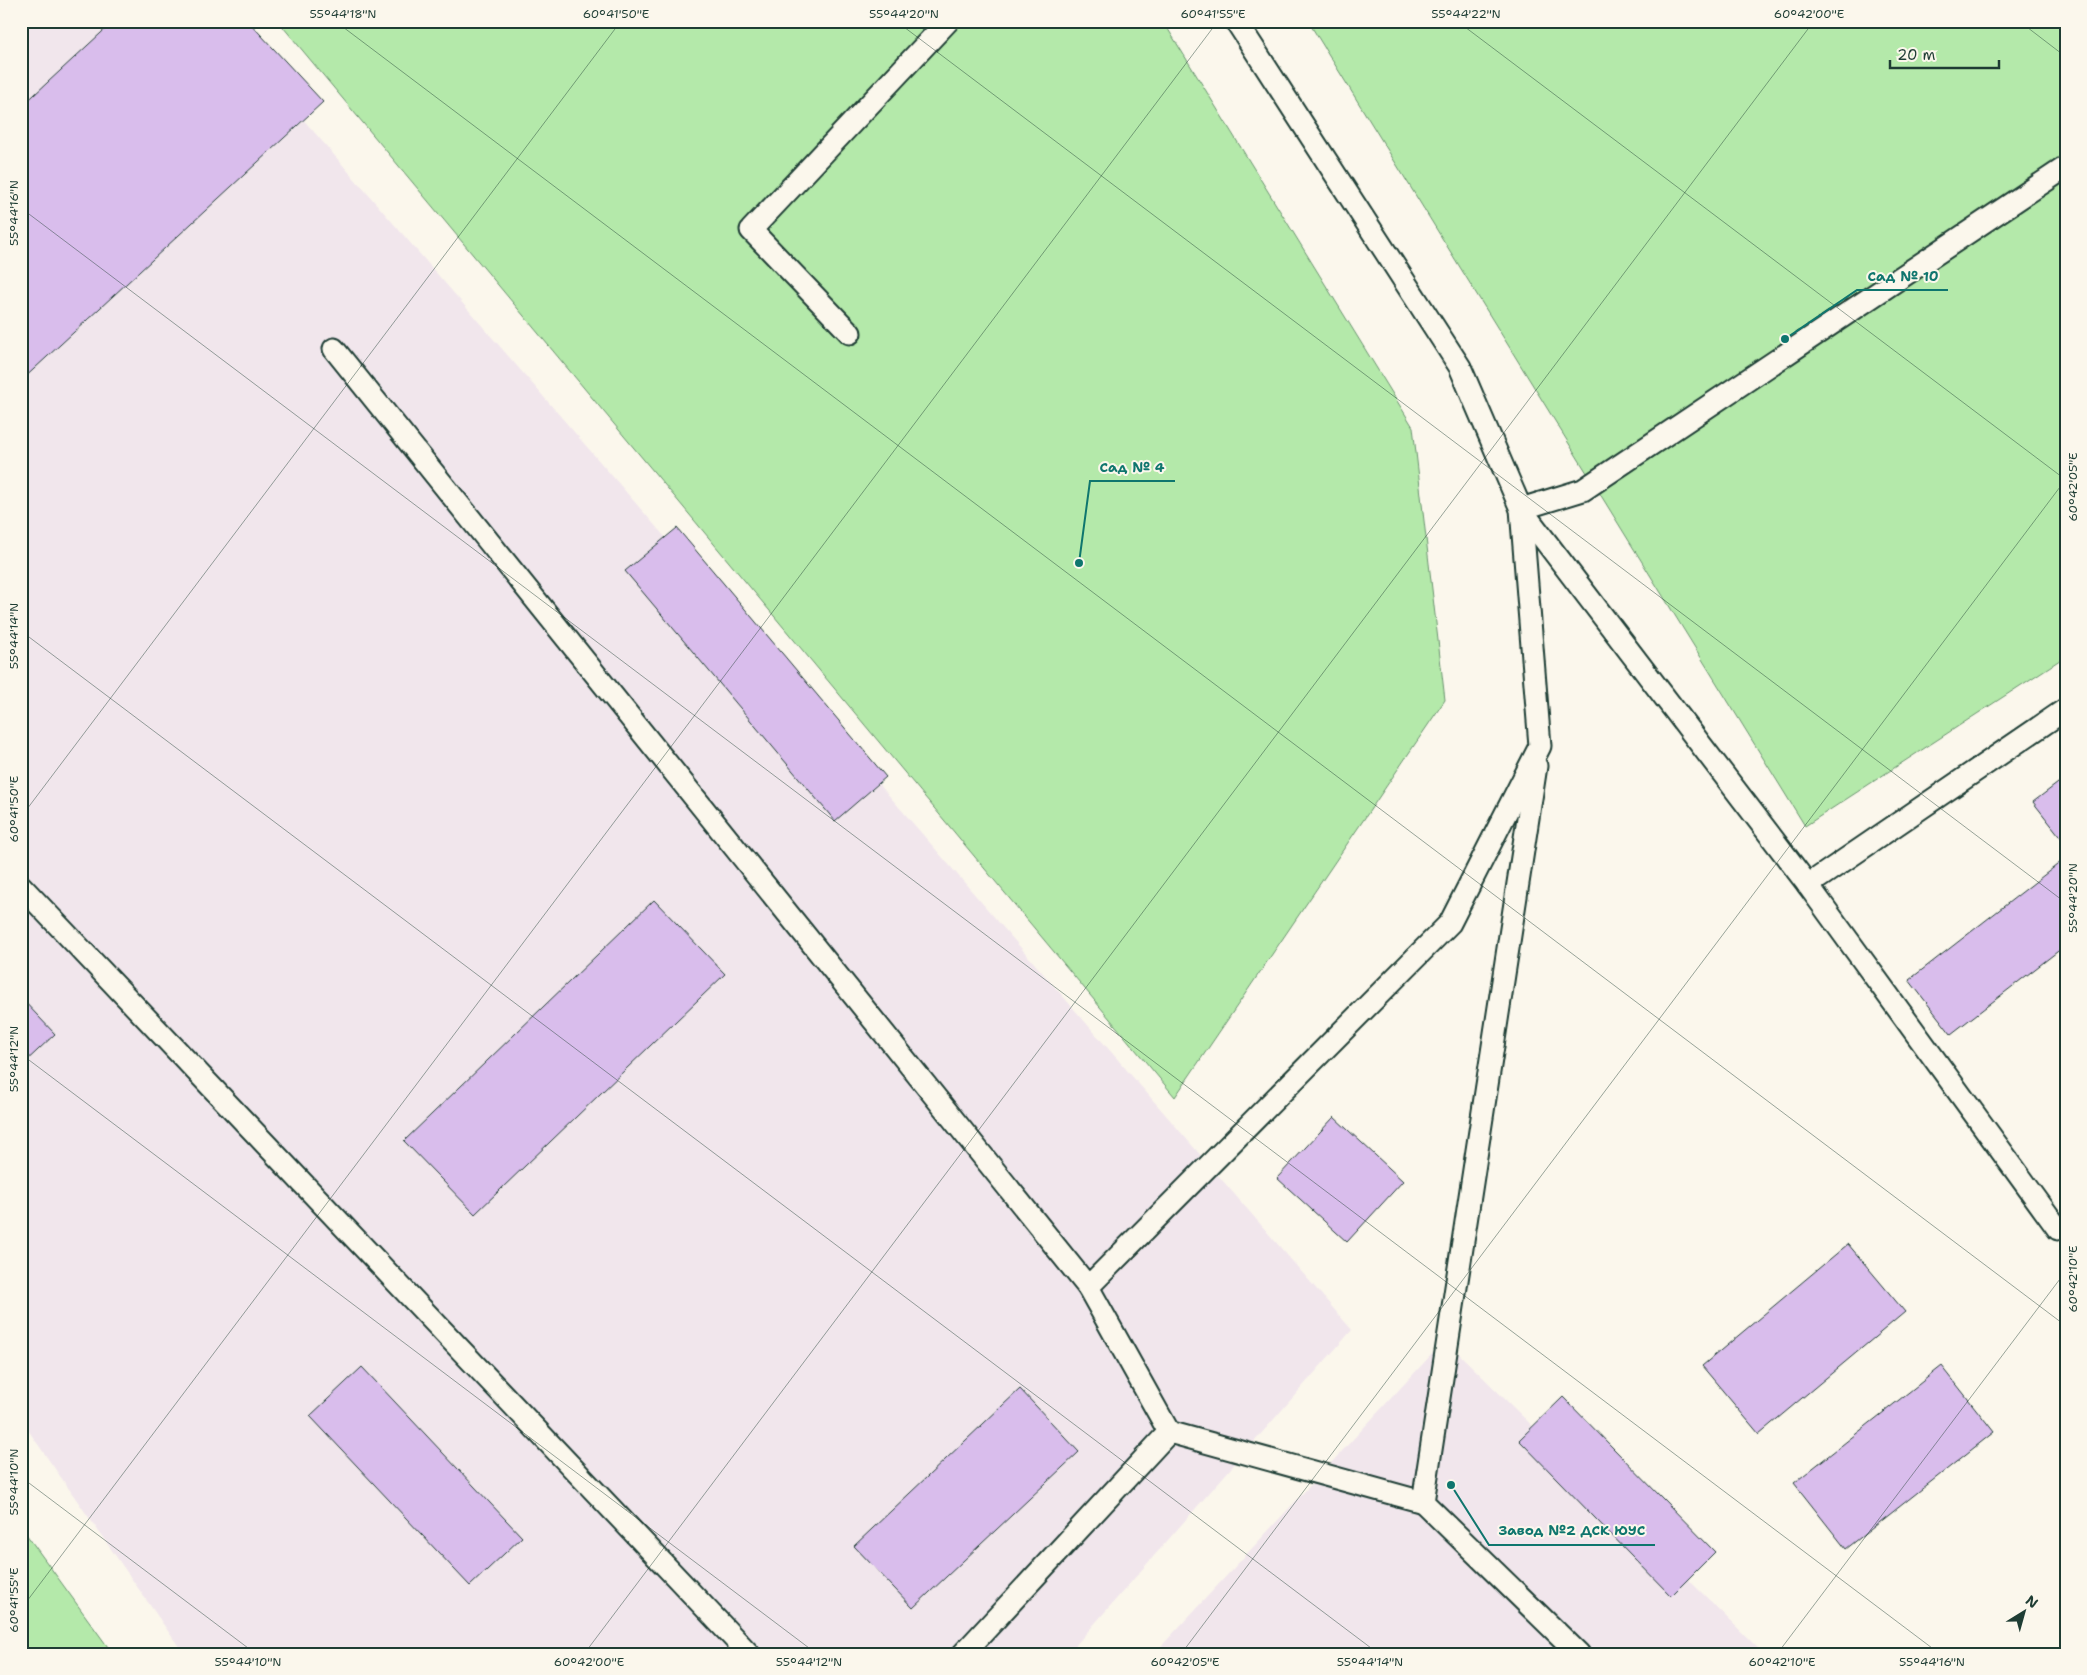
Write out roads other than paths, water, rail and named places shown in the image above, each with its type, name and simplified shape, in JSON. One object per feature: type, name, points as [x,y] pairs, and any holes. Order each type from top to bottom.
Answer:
[{"type":"lane","points":[[850,333],[750,230],[948,21]]},
{"type":"lane","points":[[1236,21],[1460,367],[1521,509],[1808,885],[2058,1229]]},
{"type":"lane","points":[[1521,509],[1582,490],[2066,166]]},
{"type":"lane","points":[[334,350],[1088,1287],[1169,1432],[1423,1502],[1579,1654]]},
{"type":"lane","points":[[1423,1502],[1540,746],[1521,509]]},
{"type":"lane","points":[[1808,885],[2066,709]]},
{"type":"lane","points":[[1088,1287],[1450,924],[1540,746]]},
{"type":"lane","points":[[21,886],[749,1654]]},
{"type":"lane","points":[[963,1654],[1169,1432]]},
{"type":"place","name":"Сад № 10","points":[[1785,339]]},
{"type":"place","name":"Сад № 4","points":[[1079,563]]},
{"type":"place","name":"Завод №2 ДСК ЮУС","points":[[1451,1485]]}]
